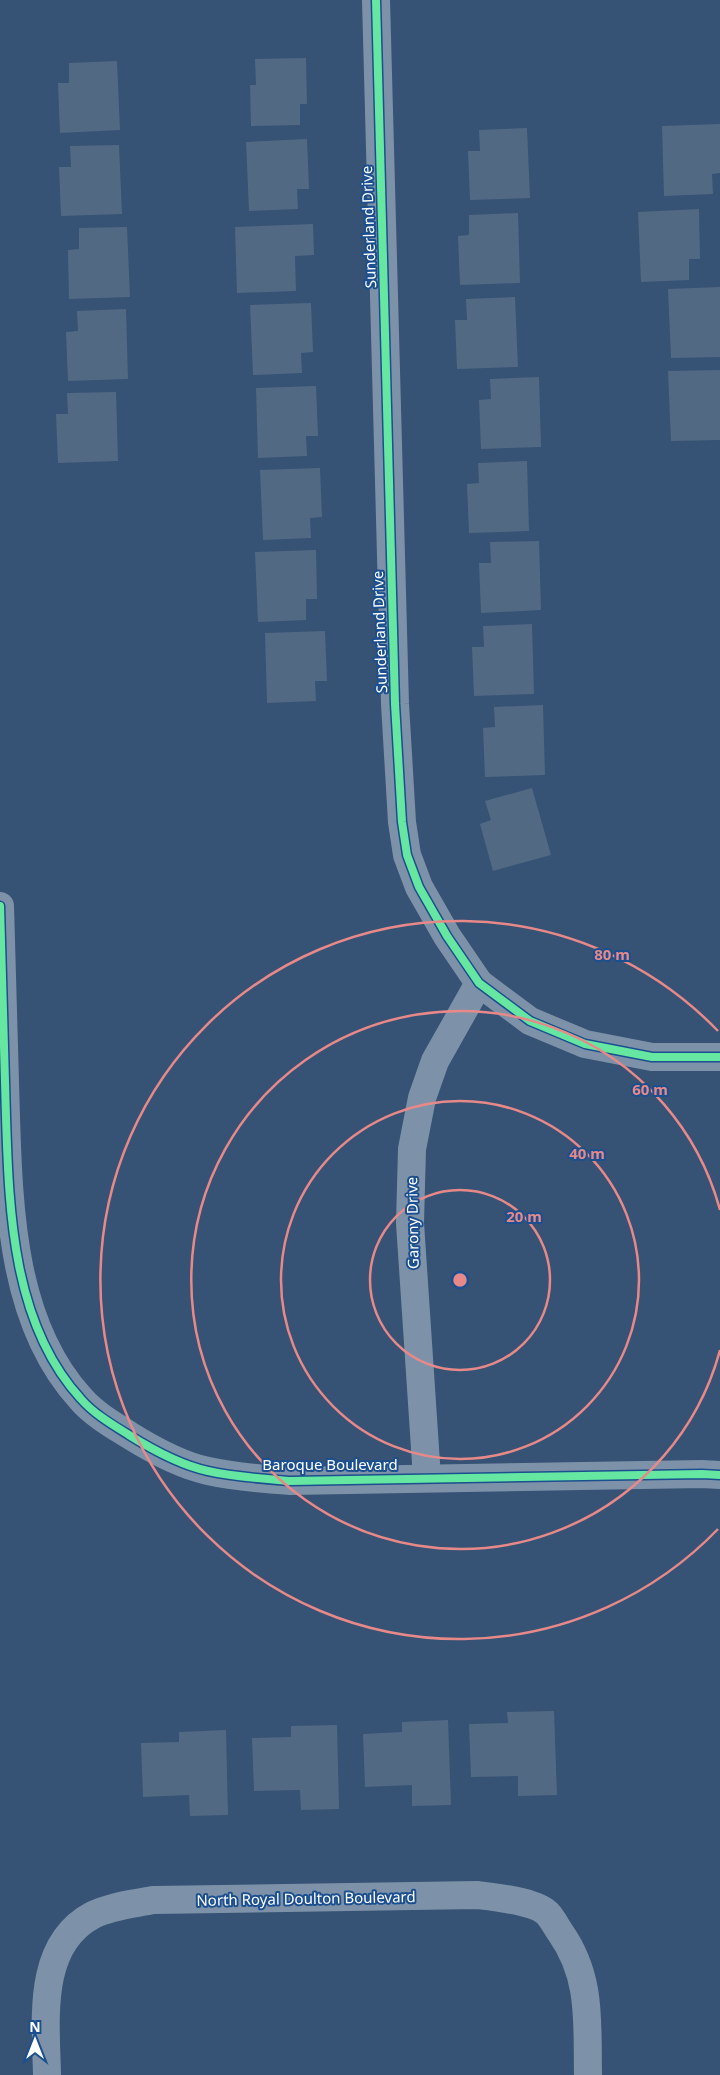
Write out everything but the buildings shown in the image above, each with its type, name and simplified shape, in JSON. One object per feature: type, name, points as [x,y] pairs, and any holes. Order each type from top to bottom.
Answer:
[{"type":"street","name":"Sunderland Drive","points":[[376,0],[395,704],[402,822],[407,855],[418,887],[447,936],[479,983],[530,1021],[585,1044],[652,1057],[720,1057]]},
{"type":"street","name":"Baroque Boulevard","points":[[0,906],[8,1187],[18,1262],[37,1330],[63,1377],[82,1400],[107,1421],[157,1453],[206,1471],[290,1481],[720,1475]]},
{"type":"street","name":"Garony Drive","points":[[427,1478],[410,1223],[412,1148],[422,1098],[435,1061],[479,983]]},
{"type":"street","name":"North Royal Doulton Boulevard","points":[[47,2075],[47,1994],[51,1971],[59,1951],[70,1932],[93,1915],[122,1905],[152,1900],[477,1895],[521,1902],[546,1912],[565,1939],[580,1970],[586,2009],[588,2075]]},
{"type":"cycle path","points":[[376,0],[395,704],[402,822],[407,855],[419,887],[447,936],[479,983],[530,1021],[585,1044],[652,1057],[720,1057]]},
{"type":"cycle path","points":[[0,906],[7,1154],[13,1229],[19,1266],[28,1303],[41,1337],[58,1370],[81,1399],[98,1414],[138,1441],[177,1461],[208,1471],[259,1479],[290,1481],[720,1475]]}]
